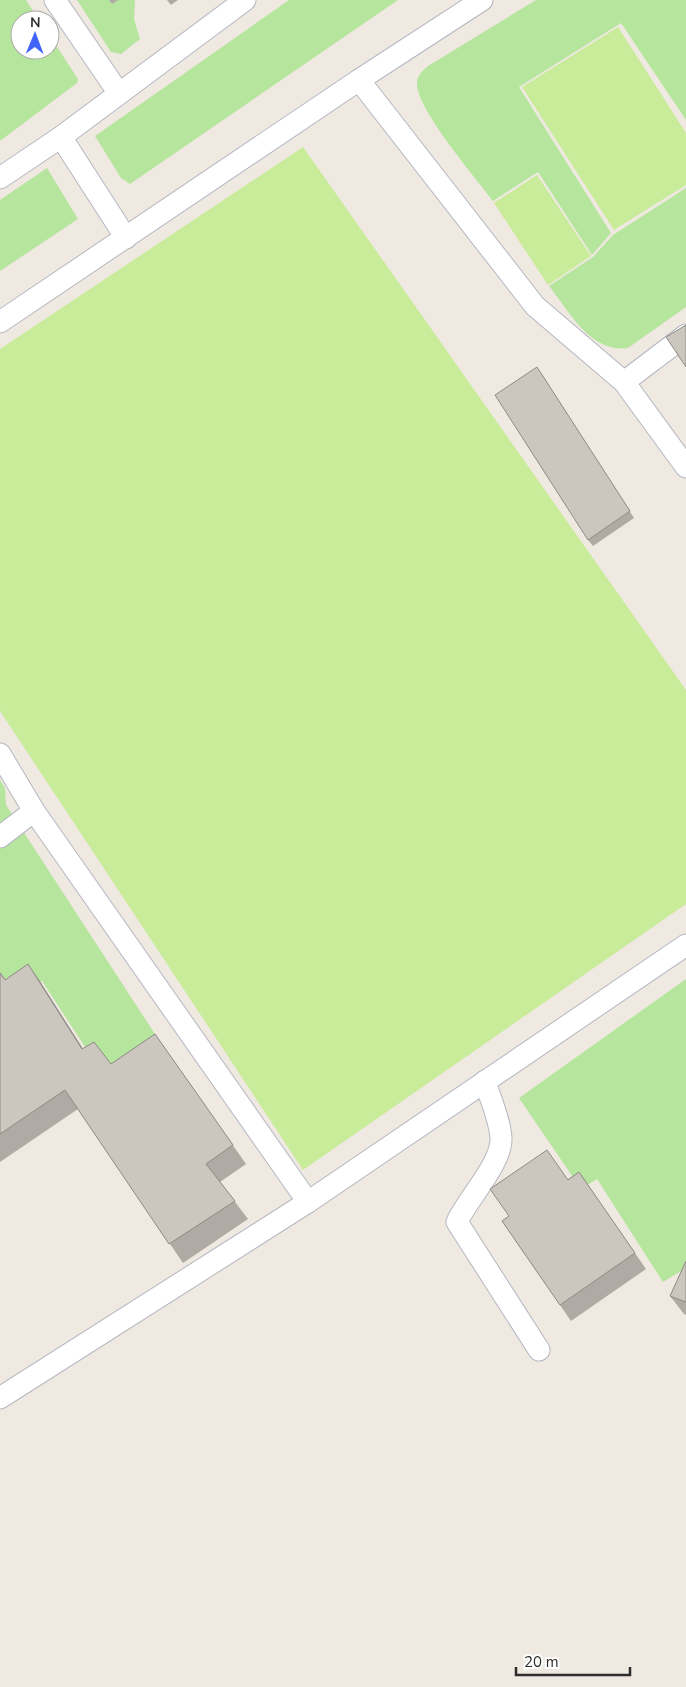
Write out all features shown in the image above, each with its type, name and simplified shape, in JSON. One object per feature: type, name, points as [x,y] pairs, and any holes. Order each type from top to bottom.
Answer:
[{"type":"lane","points":[[55,0],[118,92]]},
{"type":"lane","points":[[0,178],[61,136],[118,92],[245,0]]},
{"type":"lane","points":[[0,322],[359,80],[482,0]]},
{"type":"lane","points":[[359,80],[535,306],[624,382],[686,468]]},
{"type":"lane","points":[[61,136],[126,238]]},
{"type":"lane","points":[[624,382],[686,335]]},
{"type":"lane","points":[[0,754],[34,811],[308,1202]]},
{"type":"lane","points":[[0,837],[34,811]]},
{"type":"lane","points":[[0,1398],[308,1202],[686,945]]},
{"type":"lane","points":[[485,1081],[501,1136],[500,1152],[463,1209],[457,1222],[540,1350]]},
{"type":"green space","points":[[0,0],[26,0],[32,10],[10,10],[10,60],[60,60],[60,51],[78,79],[77,83],[0,141]]},
{"type":"green space","points":[[77,0],[135,0],[134,19],[140,39],[121,54],[111,52]]},
{"type":"green space","points":[[289,0],[398,0],[130,184],[121,178],[95,136]]},
{"type":"green space","points":[[536,0],[686,0],[686,120],[621,23],[519,87],[611,233],[592,255],[538,172],[493,201],[437,127],[420,97],[417,85],[418,77],[428,66]]},
{"type":"green space","points":[[618,27],[686,133],[686,185],[614,230],[522,87]]},
{"type":"green space","points":[[303,147],[686,690],[686,904],[303,1170],[0,711],[0,349]]},
{"type":"green space","points":[[47,168],[78,219],[0,271],[0,200]]},
{"type":"green space","points":[[537,175],[591,256],[548,285],[494,203]]},
{"type":"green space","points":[[686,188],[686,307],[628,348],[615,348],[592,338],[582,329],[549,286],[593,257],[613,235]]},
{"type":"green space","points":[[0,780],[5,788],[6,805],[166,1051],[124,1082],[107,1059],[74,1081],[89,1053],[42,981],[19,996],[0,990]]},
{"type":"green space","points":[[686,979],[686,1268],[663,1282],[597,1179],[581,1189],[519,1098]]},
{"type":"building","points":[[686,325],[686,367],[666,337]]},
{"type":"building","points":[[537,367],[630,511],[588,540],[495,395]]},
{"type":"building","points":[[28,964],[82,1049],[94,1042],[111,1064],[155,1034],[233,1145],[206,1164],[235,1201],[169,1244],[65,1090],[0,1134],[0,973],[5,980]]},
{"type":"building","points":[[547,1150],[568,1180],[579,1172],[635,1253],[560,1305],[502,1221],[509,1216],[490,1189]]},
{"type":"building","points":[[686,1261],[686,1302],[670,1296]]}]
